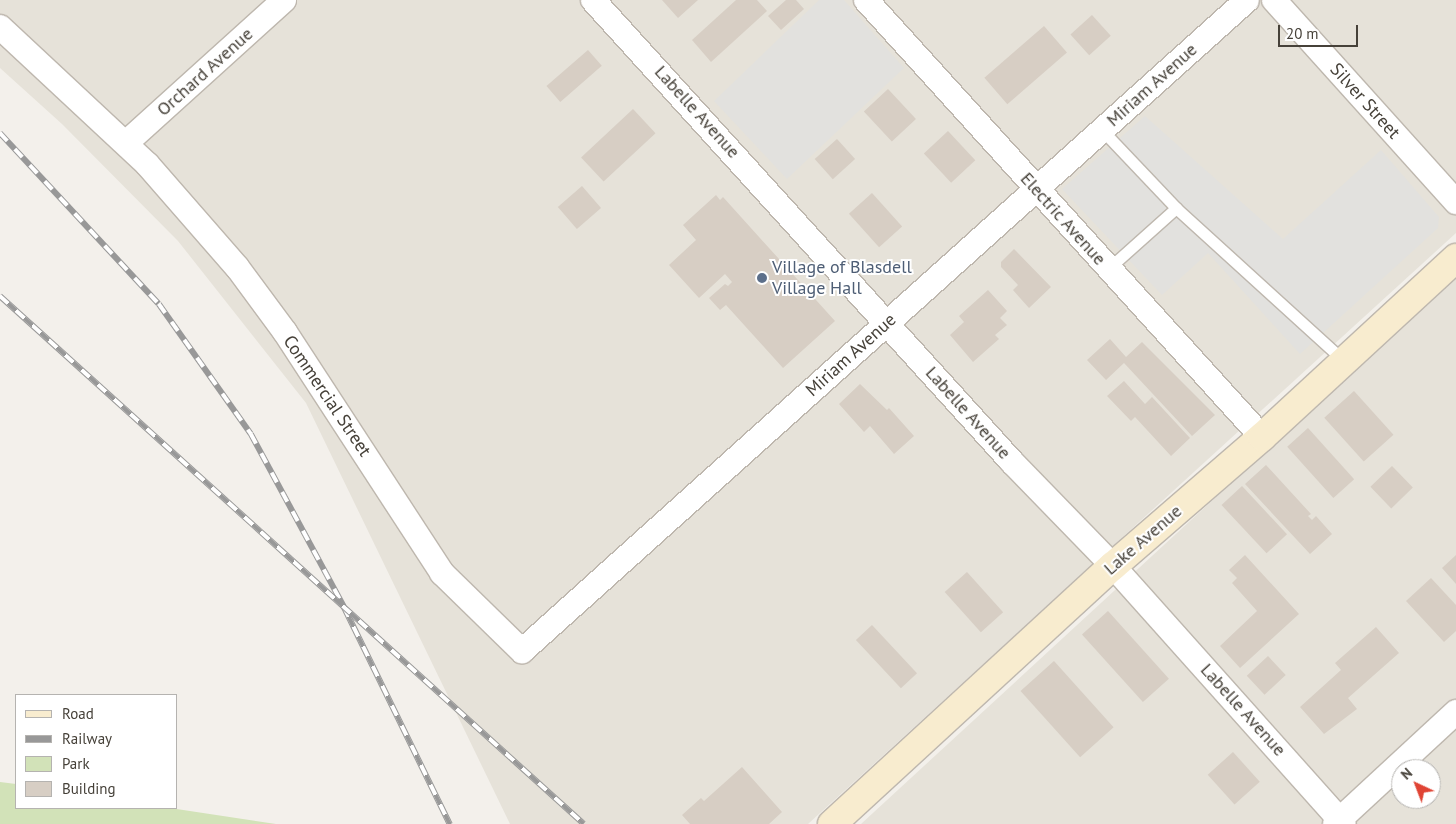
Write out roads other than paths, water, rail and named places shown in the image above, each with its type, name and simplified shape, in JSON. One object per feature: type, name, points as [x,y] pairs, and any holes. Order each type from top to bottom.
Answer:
[{"type":"street","name":"Orchard Avenue","points":[[126,143],[284,0]]},
{"type":"street","name":"Labelle Avenue","points":[[593,0],[1012,462],[1113,566],[1340,822]]},
{"type":"street","name":"Electric Avenue","points":[[866,0],[1262,437]]},
{"type":"street","name":"Miriam Avenue","points":[[522,651],[1036,188],[1248,0]]},
{"type":"street","name":"Silver Street","points":[[1274,0],[1456,202]]},
{"type":"street","name":"Commercial Street","points":[[0,27],[126,143],[166,184],[248,282],[328,396],[442,572],[522,651]]},
{"type":"street","name":"Lake Avenue","points":[[832,824],[1113,566],[1262,437],[1456,258]]},
{"type":"street","points":[[1340,822],[1456,712]]},
{"type":"lane","points":[[1102,130],[1176,208],[1344,361]]},
{"type":"lane","points":[[1109,268],[1176,208]]},
{"type":"railway","points":[[0,133],[159,304],[251,434],[344,607],[450,824]]},
{"type":"railway","points":[[0,296],[584,824]]},
{"type":"place","name":"Village of Blasdell Village Hall","points":[[762,278]]}]
